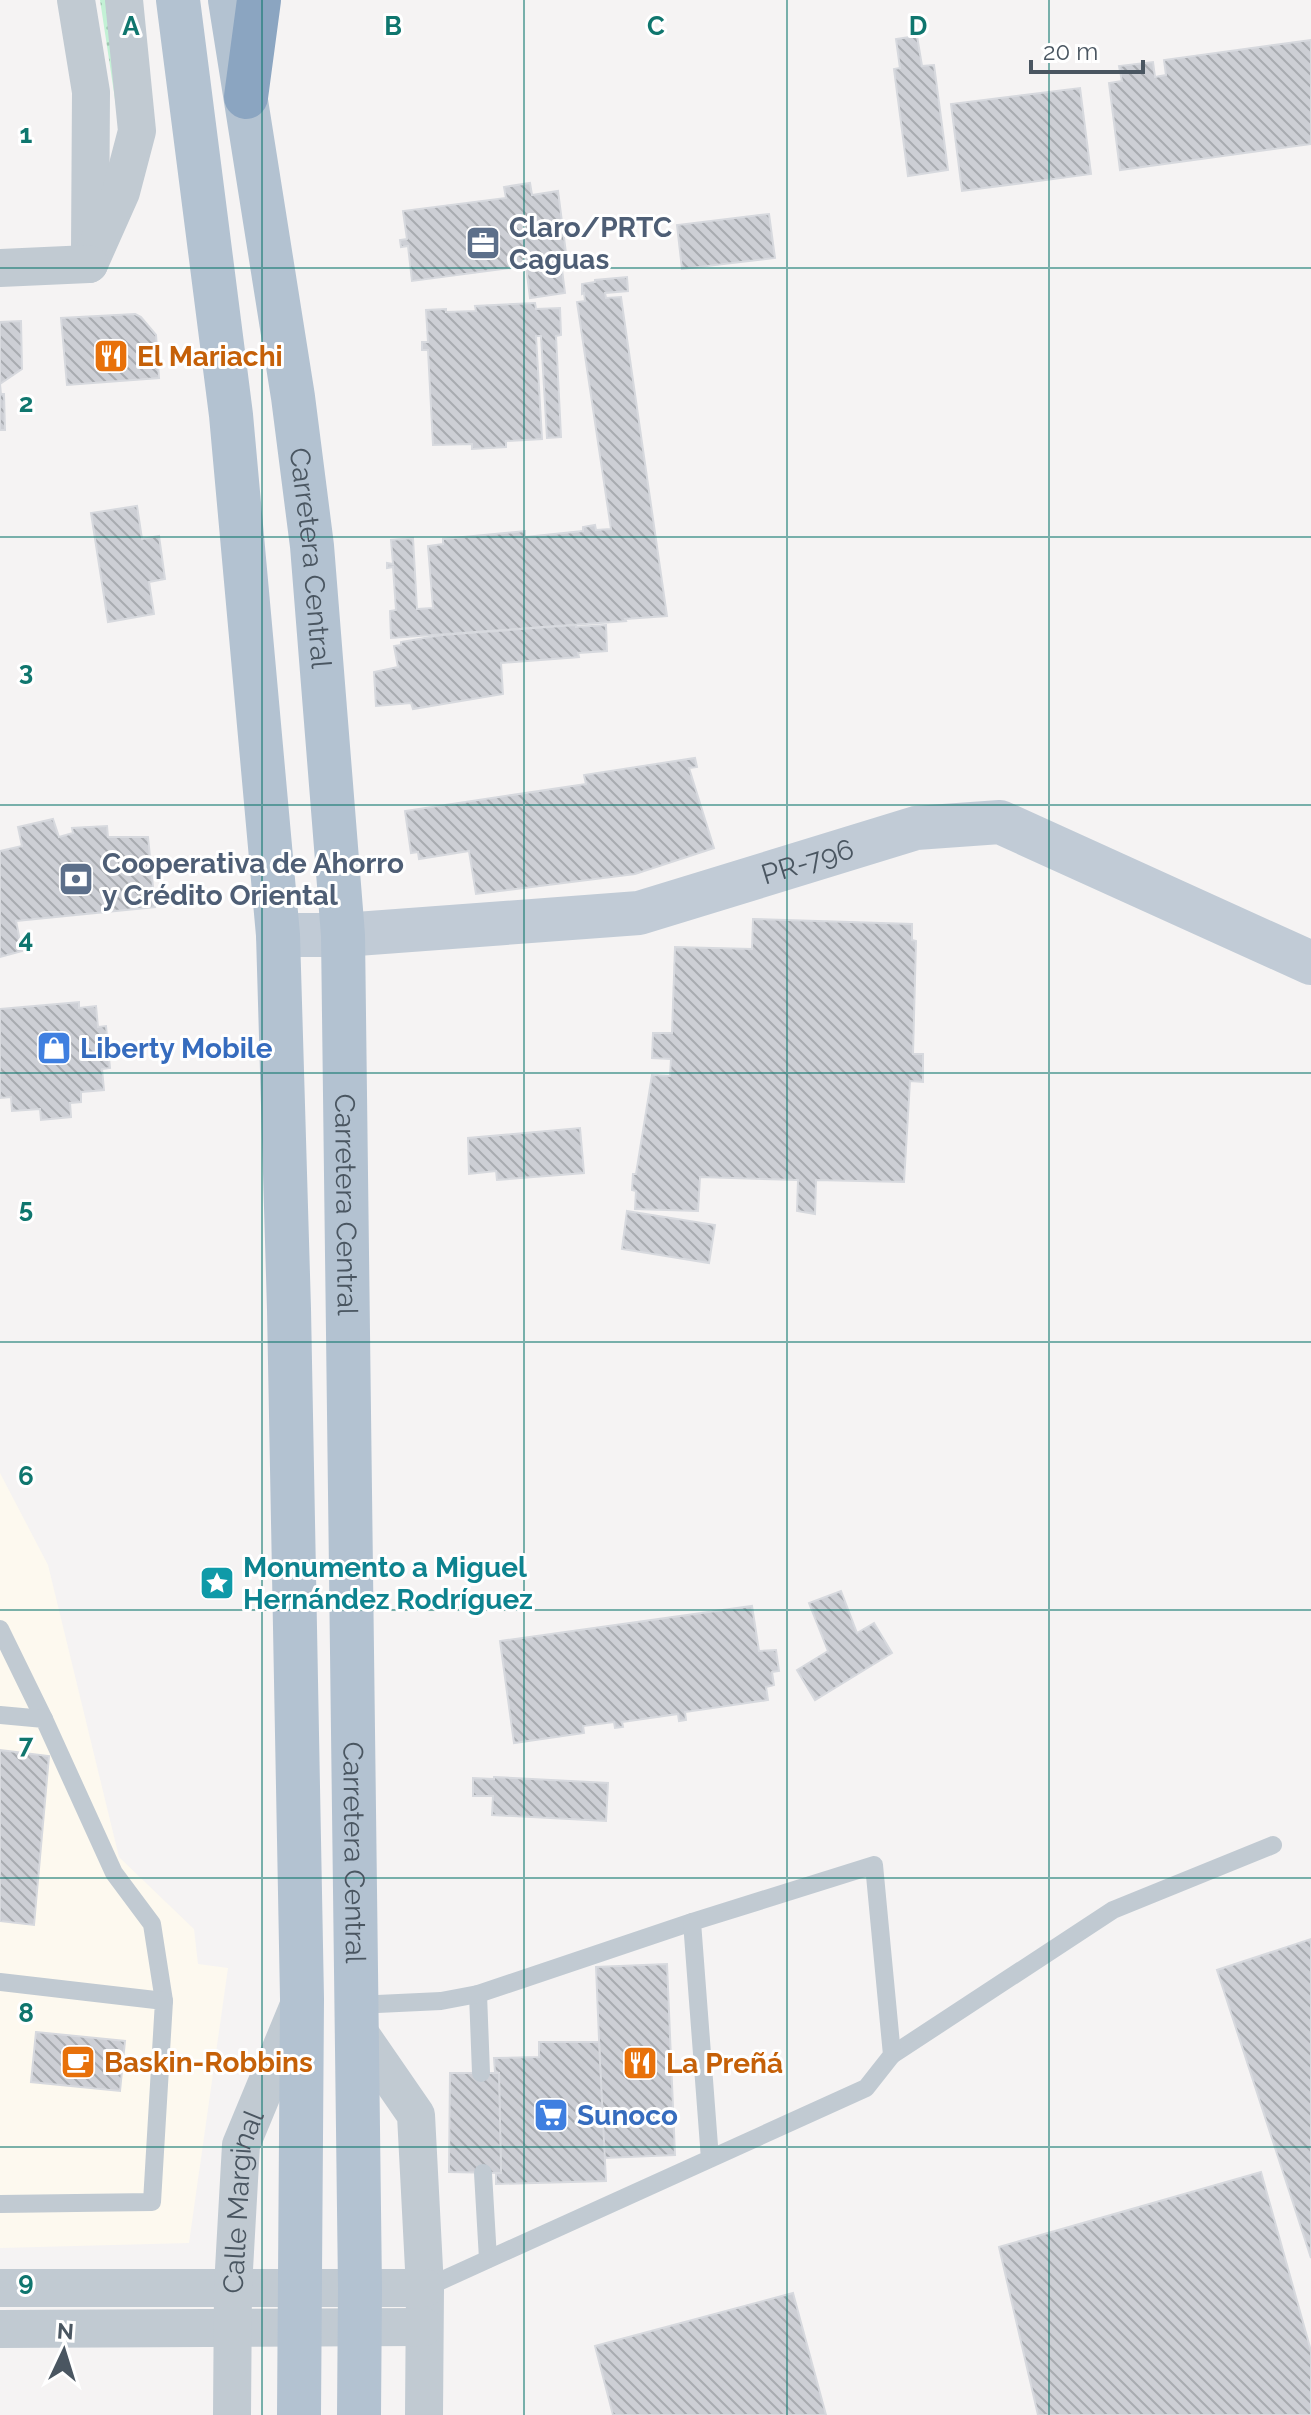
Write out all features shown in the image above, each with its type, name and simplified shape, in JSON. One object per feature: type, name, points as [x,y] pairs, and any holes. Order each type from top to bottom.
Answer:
[{"type":"highway","points":[[246,97],[259,0]]},
{"type":"main road","name":"Carretera Central","points":[[178,0],[231,415],[278,935],[289,1309],[302,1999],[299,2415]]},
{"type":"main road","name":"Carretera Central","points":[[230,0],[293,397],[312,546],[343,935],[359,2415]]},
{"type":"street","points":[[76,0],[91,92],[89,264]]},
{"type":"street","points":[[89,264],[121,192],[137,131],[124,0]]},
{"type":"street","points":[[0,268],[89,264]]},
{"type":"street","name":"PR-796","points":[[278,935],[343,935],[639,913],[916,828],[1000,822],[1311,963]]},
{"type":"street","name":"Calle Marginal","points":[[232,2415],[233,2287],[241,2145],[302,1999]]},
{"type":"street","points":[[356,2017],[416,2115],[425,2288],[424,2415]]},
{"type":"street","points":[[0,2288],[233,2287],[300,2308]]},
{"type":"street","points":[[360,2308],[425,2288]]},
{"type":"street","points":[[0,2329],[233,2327],[300,2308],[360,2308],[424,2327]]},
{"type":"lane","points":[[0,1629],[114,1873],[152,1924],[164,2001],[152,2202],[0,2204]]},
{"type":"lane","points":[[0,1715],[44,1719]]},
{"type":"lane","points":[[425,2288],[866,2088],[892,2055],[1113,1910],[1273,1845]]},
{"type":"lane","points":[[356,2017],[478,1994],[874,1865],[892,2055]]},
{"type":"lane","points":[[692,1922],[710,2159]]},
{"type":"lane","points":[[0,1982],[164,2001]]},
{"type":"lane","points":[[478,1994],[481,2073]]},
{"type":"lane","points":[[483,2173],[488,2259]]},
{"type":"shaded area","points":[[0,1473],[48,1565],[119,1857],[194,1929],[198,1964],[228,1968],[189,2243],[0,2248]]},
{"type":"green space","points":[[100,0],[111,0],[118,119]]},
{"type":"building","points":[[917,36],[922,66],[934,65],[948,170],[908,176],[894,69],[900,68],[896,39]]},
{"type":"building","points":[[1311,40],[1311,144],[1120,170],[1109,83],[1122,81],[1119,66],[1153,62],[1155,77],[1166,75],[1164,60]]},
{"type":"building","points":[[1080,88],[1091,174],[962,191],[951,104]]},
{"type":"building","name":"Claro/PRTC Caguas","points":[[530,183],[532,195],[558,191],[567,261],[561,262],[565,293],[530,298],[526,266],[412,281],[408,246],[401,247],[400,240],[407,239],[403,211],[506,198],[504,187]]},
{"type":"building","points":[[769,214],[775,258],[682,269],[677,225]]},
{"type":"building","points":[[627,277],[628,291],[605,293],[606,298],[621,297],[667,616],[391,638],[390,611],[396,610],[393,567],[387,568],[387,563],[393,564],[391,540],[413,538],[417,609],[433,608],[428,546],[443,544],[443,539],[525,531],[525,537],[583,531],[583,527],[595,525],[596,530],[611,529],[577,302],[585,301],[582,284]]},
{"type":"building","points":[[535,303],[536,309],[560,308],[561,335],[556,336],[561,437],[547,438],[541,336],[536,336],[542,439],[506,441],[506,447],[472,449],[472,444],[433,445],[428,350],[422,350],[422,342],[428,342],[426,310],[476,311],[475,306]]},
{"type":"building","name":"El Mariachi","points":[[135,314],[156,335],[159,378],[67,385],[61,318]]},
{"type":"building","points":[[21,321],[22,369],[0,384],[0,322]]},
{"type":"building","points":[[0,384],[1,394],[4,394],[5,430],[0,430]]},
{"type":"building","points":[[137,506],[142,539],[159,536],[165,579],[149,582],[154,614],[108,622],[91,513]]},
{"type":"building","points":[[606,625],[607,651],[578,653],[579,657],[501,663],[503,694],[413,709],[411,703],[376,706],[374,672],[398,667],[394,646],[401,645],[401,642],[442,635]]},
{"type":"building","points":[[695,758],[697,767],[689,768],[714,848],[635,874],[476,894],[469,851],[419,859],[418,852],[411,853],[405,811],[586,784],[584,775]]},
{"type":"building","name":"Cooperativa de Ahorro y Crédito Oriental","points":[[53,819],[59,837],[73,833],[72,828],[107,826],[108,837],[148,837],[155,907],[16,921],[22,951],[0,957],[0,851],[22,846],[18,827]]},
{"type":"building","points":[[753,919],[912,924],[912,940],[916,941],[913,1054],[923,1054],[923,1082],[910,1081],[904,1182],[816,1180],[815,1214],[797,1211],[798,1180],[700,1177],[698,1211],[635,1209],[633,1174],[636,1174],[652,1075],[670,1076],[671,1059],[652,1058],[653,1033],[672,1033],[675,947],[752,949]]},
{"type":"building","name":"Liberty Mobile","points":[[79,1002],[79,1008],[96,1006],[98,1027],[106,1026],[110,1068],[102,1069],[104,1090],[81,1092],[81,1102],[70,1103],[71,1117],[41,1120],[40,1109],[12,1111],[11,1097],[0,1098],[0,1009]]},
{"type":"building","points":[[580,1128],[584,1173],[497,1180],[496,1171],[469,1174],[468,1138]]},
{"type":"building","points":[[627,1211],[715,1225],[709,1263],[622,1249]]},
{"type":"building","points":[[841,1591],[857,1633],[874,1623],[892,1653],[815,1700],[797,1670],[828,1651],[809,1603]]},
{"type":"building","points":[[752,1606],[759,1651],[776,1650],[779,1671],[772,1672],[774,1685],[766,1687],[768,1700],[685,1712],[686,1720],[679,1721],[678,1714],[622,1722],[623,1727],[615,1728],[614,1722],[583,1726],[584,1733],[514,1743],[500,1641]]},
{"type":"building","points":[[0,1750],[49,1756],[34,1925],[0,1921]]},
{"type":"building","points":[[473,1778],[608,1783],[606,1821],[492,1815],[493,1796],[473,1796]]},
{"type":"building","points":[[1311,1939],[1311,2258],[1217,1970]]},
{"type":"building","points":[[667,1964],[675,2155],[604,2158],[596,1967]]},
{"type":"building","name":"Baskin-Robbins","points":[[36,2032],[125,2041],[120,2091],[31,2082]]},
{"type":"building","name":"Sunoco","points":[[539,2042],[599,2042],[606,2181],[496,2184],[496,2173],[501,2173],[499,2073],[495,2072],[494,2058],[539,2057]]},
{"type":"building","points":[[450,2073],[499,2073],[501,2173],[449,2172]]},
{"type":"building","points":[[1261,2172],[1311,2351],[1311,2415],[1038,2415],[999,2247]]},
{"type":"building","points":[[793,2293],[826,2415],[613,2415],[595,2346]]},
{"type":"place","name":"Claro/PRTC Caguas","points":[[483,243]]},
{"type":"place","name":"El Mariachi","points":[[111,356]]},
{"type":"place","name":"Cooperativa de Ahorro y Crédito Oriental","points":[[76,879]]},
{"type":"place","name":"Liberty Mobile","points":[[54,1048]]},
{"type":"place","name":"Monumento a Miguel Hernández Rodríguez","points":[[217,1583]]},
{"type":"place","name":"Baskin-Robbins","points":[[78,2062]]},
{"type":"place","name":"La Preñá","points":[[640,2063]]},
{"type":"place","name":"Sunoco","points":[[551,2115]]}]
